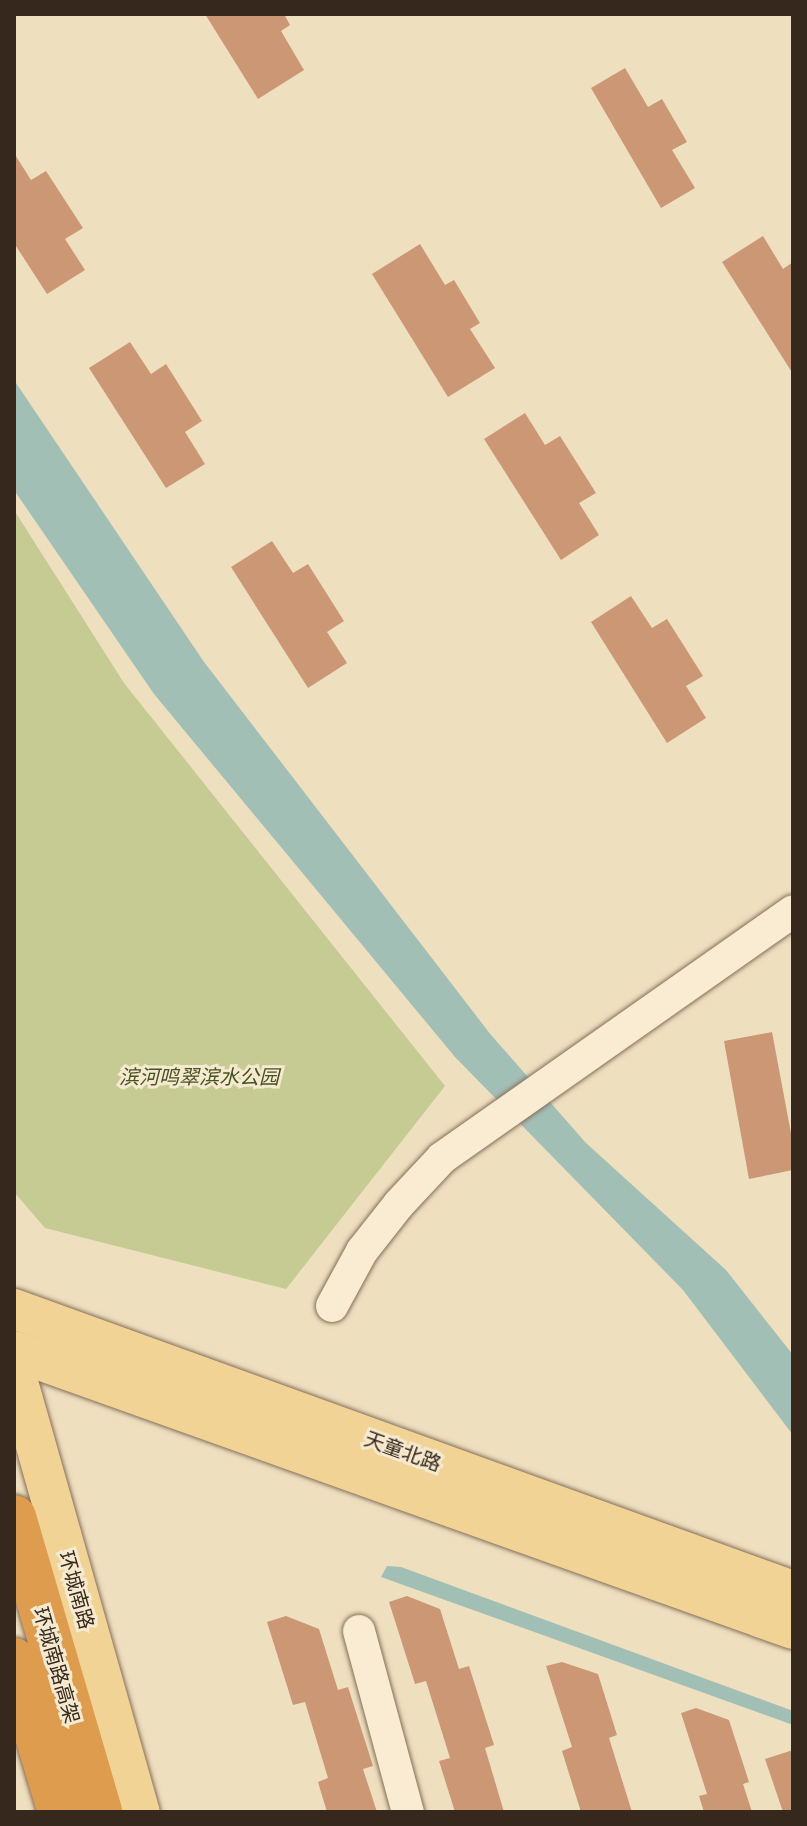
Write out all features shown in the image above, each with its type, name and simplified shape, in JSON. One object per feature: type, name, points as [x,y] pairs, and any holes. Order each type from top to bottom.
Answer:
[{"type":"highway","name":"环城南路高架","points":[[14,1517],[100,1812]]},
{"type":"highway","name":"环城南路高架","points":[[14,1660],[60,1812]]},
{"type":"main road","name":"天童北路","points":[[14,1309],[557,1526],[793,1629]]},
{"type":"main road","name":"天童北路","points":[[14,1351],[557,1526],[793,1591]]},
{"type":"main road","name":"环城南路","points":[[14,1368],[140,1812]]},
{"type":"street","points":[[332,1306],[362,1251],[399,1204],[442,1158],[789,924]]},
{"type":"street","points":[[359,1631],[408,1812]]},
{"type":"green space","name":"滨河鸣翠滨水公园","points":[[14,510],[124,683],[445,1086],[286,1289],[45,1228],[14,1192]]},
{"type":"water","points":[[14,380],[204,662],[491,1035],[586,1143],[726,1270],[793,1355],[793,1435],[683,1290],[455,1057],[154,694],[14,490]]},
{"type":"water","points":[[387,1566],[401,1567],[793,1711],[793,1725],[381,1577]]},
{"type":"building","points":[[205,14],[284,14],[290,25],[281,31],[304,70],[258,99]]},
{"type":"building","points":[[625,68],[648,107],[662,99],[687,142],[672,150],[695,188],[661,208],[591,88]]},
{"type":"building","points":[[14,153],[31,180],[46,171],[83,228],[65,239],[85,270],[47,294],[14,243]]},
{"type":"building","points":[[763,236],[783,269],[793,262],[793,374],[722,262]]},
{"type":"building","points":[[420,244],[445,285],[454,280],[480,323],[470,329],[495,368],[448,397],[372,274]]},
{"type":"building","points":[[130,342],[151,374],[166,364],[202,421],[185,432],[205,464],[166,488],[89,368]]},
{"type":"building","points":[[525,413],[545,445],[560,436],[596,493],[579,503],[599,535],[561,560],[484,439]]},
{"type":"building","points":[[272,541],[293,573],[308,564],[344,621],[327,632],[347,663],[308,688],[231,567]]},
{"type":"building","points":[[631,596],[652,628],[667,619],[703,676],[686,686],[706,718],[667,743],[591,622]]},
{"type":"building","points":[[772,1032],[793,1144],[793,1170],[749,1179],[724,1041]]},
{"type":"building","points":[[407,1596],[440,1609],[459,1669],[469,1666],[494,1745],[485,1748],[504,1812],[455,1812],[439,1761],[450,1758],[426,1681],[415,1684],[389,1602]]},
{"type":"building","points":[[286,1616],[319,1629],[338,1690],[348,1687],[373,1766],[363,1769],[377,1812],[327,1812],[318,1782],[328,1778],[305,1702],[293,1705],[267,1622]]},
{"type":"building","points":[[562,1662],[598,1674],[617,1735],[609,1738],[632,1812],[581,1812],[562,1751],[572,1747],[546,1666]]},
{"type":"building","points":[[696,1708],[729,1720],[749,1782],[743,1784],[752,1812],[704,1812],[699,1796],[707,1794],[681,1713]]},
{"type":"building","points":[[793,1750],[793,1812],[783,1812],[765,1759]]}]
